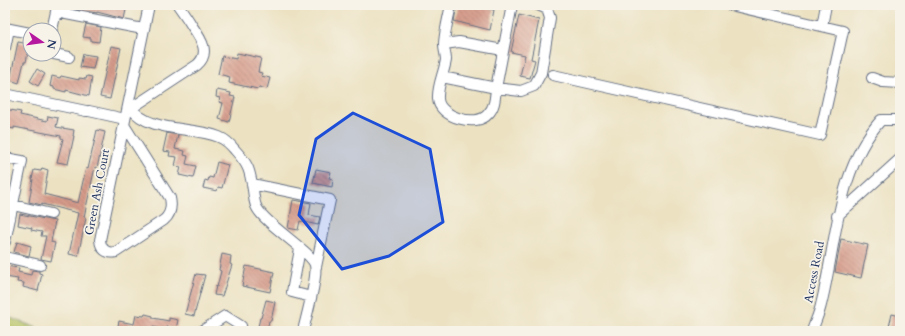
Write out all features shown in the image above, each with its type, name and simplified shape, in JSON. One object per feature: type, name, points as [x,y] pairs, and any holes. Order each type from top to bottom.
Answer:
[{"type":"street","name":"Green Ash Court","points":[[127,116],[170,198],[171,208],[169,214],[164,220],[116,252],[110,252],[102,248],[100,240],[149,5]]},
{"type":"street","points":[[127,116],[197,65],[204,55],[204,46],[202,41],[178,5]]},
{"type":"street","points":[[451,5],[444,44],[446,59],[438,100],[444,111],[461,119],[475,121],[487,116],[494,105],[512,5]]},
{"type":"street","points":[[442,77],[496,88],[521,91],[534,86],[541,73],[550,18],[547,9],[538,5]]},
{"type":"street","points":[[553,75],[820,135],[844,31],[730,5]]},
{"type":"street","points":[[822,26],[826,5]]},
{"type":"street","points":[[53,22],[56,8],[143,29]]},
{"type":"street","points":[[5,48],[7,28],[22,31]]},
{"type":"street","points":[[444,44],[459,42],[503,50]]},
{"type":"street","points":[[62,56],[69,57]]},
{"type":"street","points":[[872,78],[883,82],[900,83]]},
{"type":"street","points":[[5,94],[88,111],[127,116],[136,115],[154,124],[219,137],[233,147],[246,160],[251,175],[256,208],[263,216],[312,258],[315,270]]},
{"type":"street","name":"Access Road","points":[[812,331],[821,305],[838,216],[851,169],[870,132],[881,120],[897,120],[900,123]]},
{"type":"street","points":[[5,158],[22,161],[5,242]]},
{"type":"street","points":[[838,216],[900,160]]},
{"type":"street","points":[[252,184],[330,200],[303,331]]},
{"type":"street","points":[[13,205],[52,214]]},
{"type":"street","points":[[300,249],[292,292],[310,296]]},
{"type":"street","points":[[5,257],[40,265]]},
{"type":"street","points":[[202,331],[225,316],[241,326],[239,331]]},
{"type":"highlighted area","points":[[353,113],[430,149],[443,222],[389,256],[342,269],[299,215],[316,139]]},
{"type":"green space","points":[[5,316],[46,331],[5,331]]},
{"type":"building","points":[[68,5],[127,5],[124,19],[97,12],[67,8]]},
{"type":"building","points":[[457,5],[475,5],[494,10],[490,30],[454,21]]},
{"type":"building","points":[[519,15],[539,20],[531,59],[535,60],[530,78],[520,76],[525,55],[511,52]]},
{"type":"building","points":[[86,24],[101,27],[99,42],[91,41],[91,38],[83,37]]},
{"type":"building","points":[[18,42],[22,43],[22,62],[24,62],[19,83],[10,80]]},
{"type":"building","points":[[111,46],[121,48],[110,99],[100,97]]},
{"type":"building","points":[[237,53],[261,58],[258,72],[262,73],[261,76],[270,78],[267,89],[259,87],[258,89],[229,83],[230,77],[218,74],[222,56],[236,59]]},
{"type":"building","points":[[83,54],[96,56],[93,69],[80,67]]},
{"type":"building","points":[[37,69],[45,74],[38,86],[30,81]]},
{"type":"building","points":[[52,76],[60,78],[61,76],[79,80],[79,78],[86,79],[87,76],[92,77],[89,96],[66,90],[66,92],[54,89],[54,87],[50,86]]},
{"type":"building","points":[[217,90],[231,93],[230,96],[235,97],[229,122],[219,119],[223,103],[219,102],[220,98],[216,97]]},
{"type":"building","points":[[5,109],[21,112],[20,115],[47,121],[48,116],[58,118],[56,127],[74,130],[68,164],[57,162],[63,139],[61,136],[14,127],[14,129],[5,127]]},
{"type":"building","points":[[97,130],[105,132],[97,168],[95,167],[84,217],[86,218],[78,256],[69,254],[78,213],[29,202],[32,179],[34,170],[41,171],[42,168],[48,170],[44,194],[78,203]]},
{"type":"building","points":[[167,133],[178,135],[175,149],[185,151],[184,155],[188,156],[186,164],[196,166],[193,178],[179,175],[181,167],[175,166],[177,157],[169,156],[170,152],[163,151]]},
{"type":"building","points":[[217,162],[228,165],[222,188],[218,187],[217,191],[203,188],[205,180],[208,181],[209,177],[213,178]]},
{"type":"building","points":[[316,169],[331,172],[329,178],[333,179],[332,187],[313,183]]},
{"type":"building","points":[[293,200],[311,203],[309,215],[320,217],[318,225],[300,221],[298,230],[288,228]]},
{"type":"building","points":[[20,214],[55,221],[51,242],[55,243],[51,261],[41,259],[46,236],[41,236],[42,232],[31,230],[32,228],[18,225]]},
{"type":"building","points":[[841,239],[868,245],[861,278],[835,272]]},
{"type":"building","points":[[17,242],[31,246],[29,256],[14,252]]},
{"type":"building","points":[[222,254],[231,256],[230,264],[232,265],[222,296],[214,295],[221,271],[219,270]]},
{"type":"building","points":[[5,266],[19,268],[18,272],[31,275],[32,270],[39,271],[39,273],[42,274],[38,291],[23,287],[24,283],[17,282],[18,279],[5,277]]},
{"type":"building","points":[[246,266],[274,272],[270,292],[242,286]]},
{"type":"building","points":[[196,274],[205,275],[194,316],[185,314]]},
{"type":"building","points":[[266,300],[275,302],[271,321],[269,321],[267,331],[257,331],[260,318]]},
{"type":"building","points":[[145,314],[153,316],[153,318],[169,321],[169,318],[178,320],[176,329],[167,327],[167,330],[152,327],[151,331],[117,331],[119,321],[134,324],[136,315],[144,316]]},
{"type":"building","points":[[892,314],[900,316],[900,331],[888,331]]}]
